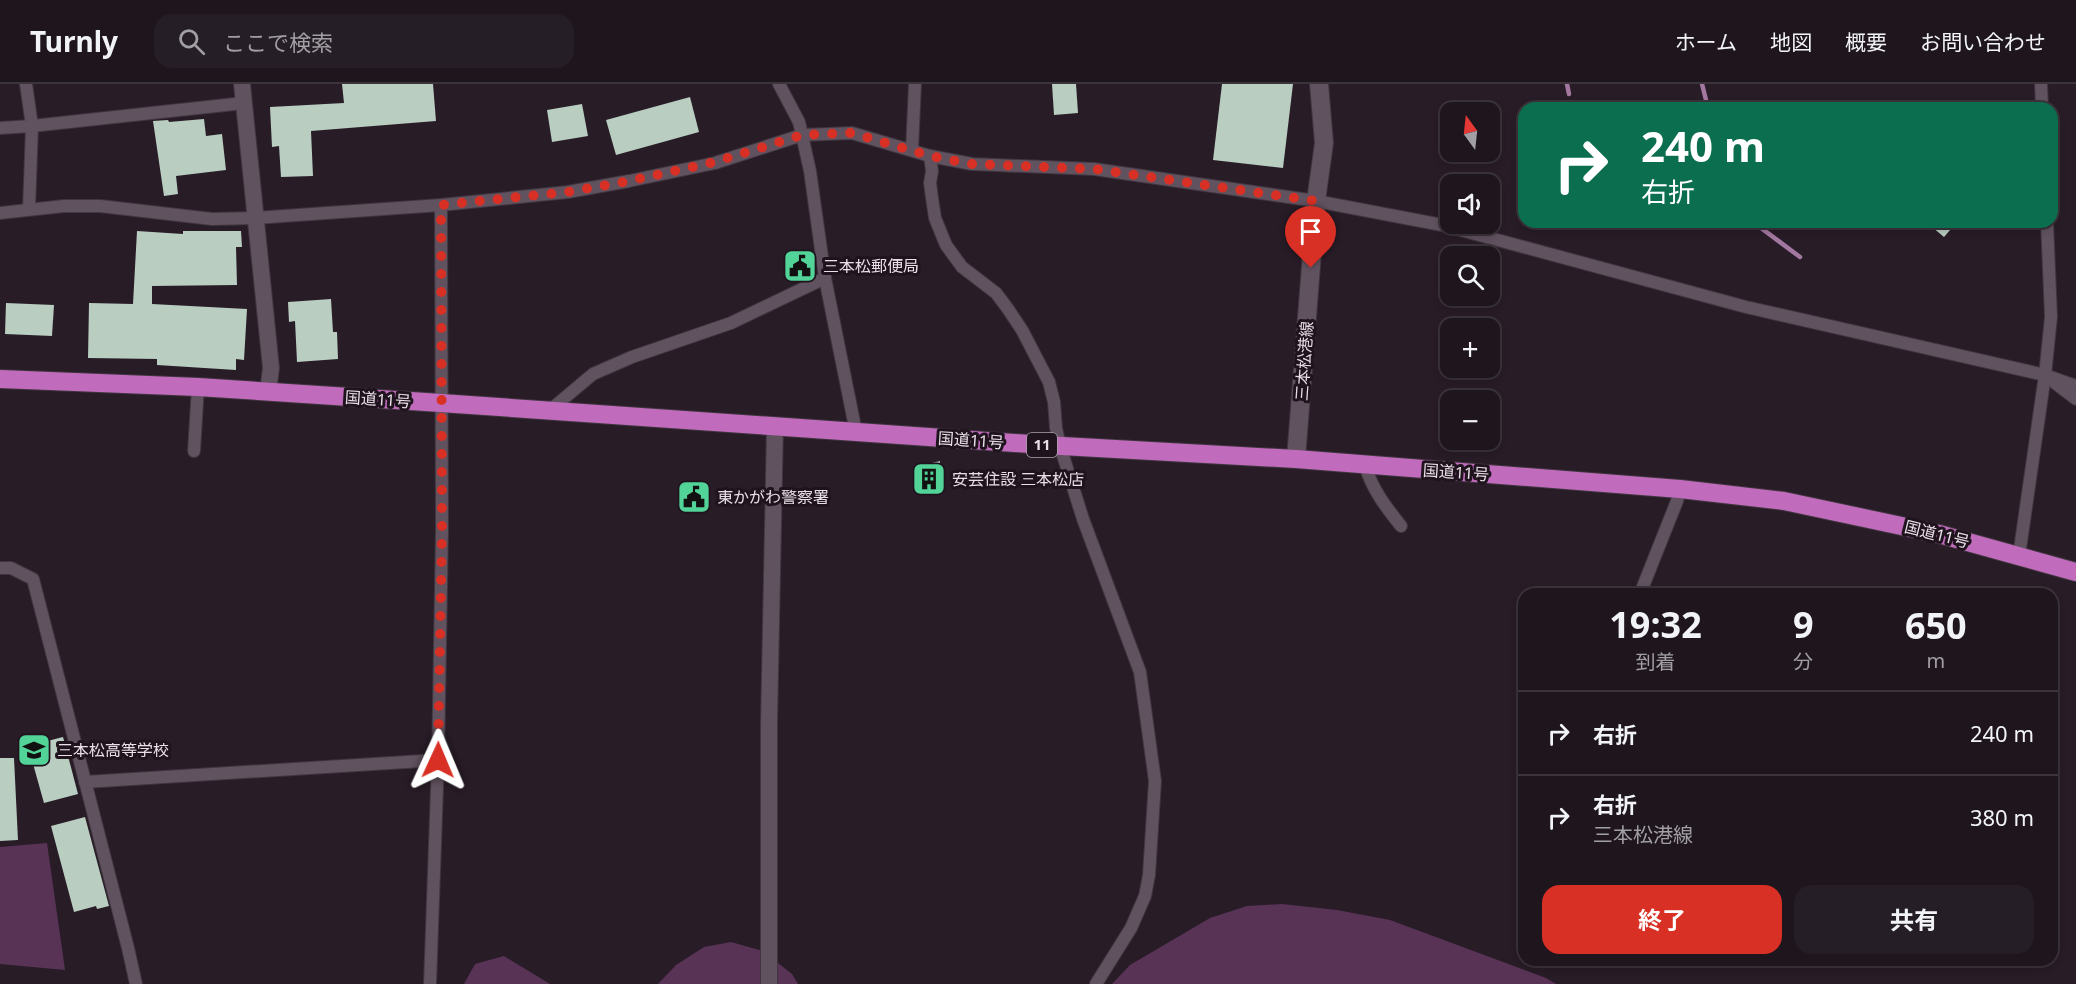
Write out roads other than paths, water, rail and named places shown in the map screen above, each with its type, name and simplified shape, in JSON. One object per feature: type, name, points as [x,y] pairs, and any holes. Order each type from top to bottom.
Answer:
[{"type":"highway","name":"国道11号","points":[[0,379],[198,387],[1060,446],[1296,459],[1680,489],[1784,501],[1939,534],[2076,572]]},
{"type":"main road","name":"三本松港線","points":[[1296,459],[1316,201],[1324,143],[1319,84]]},
{"type":"street","points":[[26,84],[32,126],[29,209]]},
{"type":"street","points":[[242,84],[271,368],[268,392]]},
{"type":"street","points":[[779,84],[800,122],[810,171],[825,278],[856,432]]},
{"type":"street","points":[[912,150],[915,84]]},
{"type":"street","points":[[2041,84],[2042,102]]},
{"type":"street","points":[[0,128],[244,103]]},
{"type":"street","points":[[0,213],[64,206],[100,206],[212,219],[441,205],[568,192],[715,162],[802,135],[852,133],[930,156],[972,164],[1094,169],[1316,201],[1442,225],[1746,307],[2045,375],[2076,386]]},
{"type":"street","points":[[930,156],[932,171],[930,183],[940,233],[954,257],[963,267],[996,293],[1022,330],[1049,382],[1060,446],[1083,519],[1140,672],[1155,781],[1149,875],[1145,896],[1131,928],[1096,984]]},
{"type":"street","points":[[430,984],[438,760],[442,530],[441,205]]},
{"type":"street","points":[[2019,556],[2051,317],[2047,228]]},
{"type":"street","points":[[549,411],[593,374],[632,357],[731,323],[825,278]]},
{"type":"street","points":[[2045,375],[2076,399]]},
{"type":"street","points":[[194,451],[198,387]]},
{"type":"street","points":[[769,984],[769,723],[775,426]]},
{"type":"street","points":[[1365,465],[1380,500],[1401,526]]},
{"type":"street","points":[[1642,588],[1680,489]]},
{"type":"street","points":[[0,568],[11,568],[33,579],[136,984]]},
{"type":"street","points":[[85,782],[438,760]]},
{"type":"waterway","points":[[1567,84],[1569,94]]},
{"type":"waterway","points":[[1702,84],[1706,102]]},
{"type":"waterway","points":[[1761,228],[1800,257]]},
{"type":"place","name":"三本松郵便局","points":[[800,266]]},
{"type":"place","name":"安芸住設 三本松店","points":[[929,479]]},
{"type":"place","name":"東かがわ警察署","points":[[694,497]]},
{"type":"place","name":"三本松高等学校","points":[[34,750]]}]
